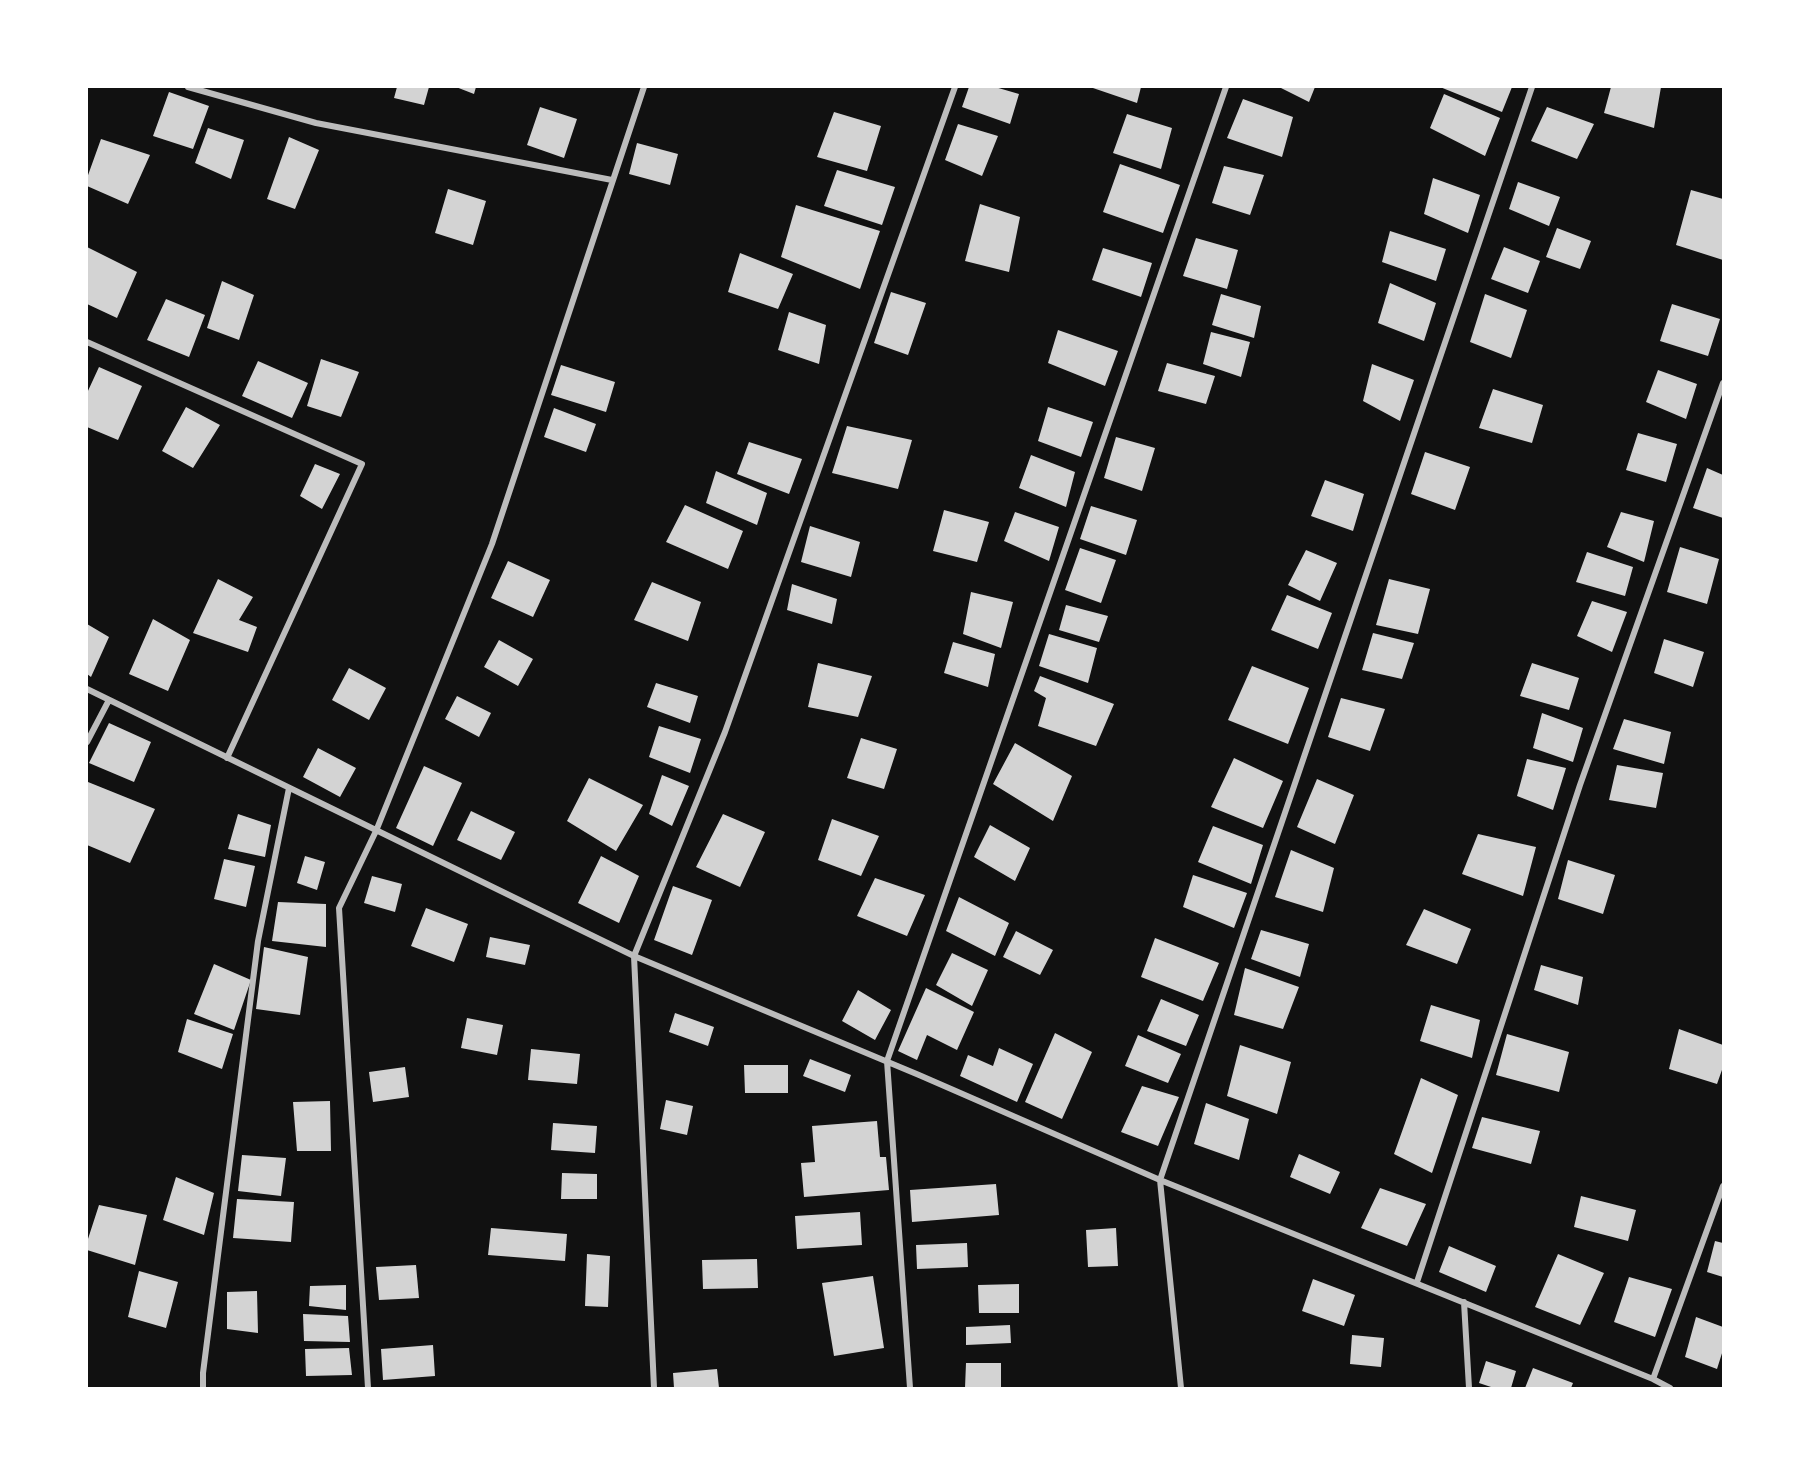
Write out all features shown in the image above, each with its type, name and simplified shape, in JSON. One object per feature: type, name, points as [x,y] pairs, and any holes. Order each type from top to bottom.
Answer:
[{"type":"street","points":[[188,87],[316,123],[612,180]]},
{"type":"street","points":[[368,1388],[339,908],[376,831],[492,544],[644,87]]},
{"type":"street","points":[[654,1388],[634,956],[725,732],[955,87]]},
{"type":"street","points":[[910,1388],[887,1061],[1226,87]]},
{"type":"street","points":[[1181,1388],[1160,1180],[1532,87]]},
{"type":"street","points":[[87,342],[362,464],[227,758]]},
{"type":"street","points":[[1417,1282],[1580,785],[1723,383]]},
{"type":"street","points":[[87,689],[634,956],[887,1061],[1160,1180],[1417,1282],[1670,1388]]},
{"type":"street","points":[[87,742],[109,700]]},
{"type":"street","points":[[203,1388],[203,1373],[258,941],[289,788]]},
{"type":"street","points":[[1653,1379],[1723,1186]]},
{"type":"street","points":[[1464,1302],[1469,1388]]},
{"type":"building","points":[[397,87],[429,87],[424,105],[394,98]]},
{"type":"building","points":[[456,87],[476,87],[474,94]]},
{"type":"building","points":[[969,87],[995,87],[1019,94],[1010,124],[962,107]]},
{"type":"building","points":[[1090,87],[1141,87],[1137,103]]},
{"type":"building","points":[[1279,87],[1315,87],[1309,102]]},
{"type":"building","points":[[1440,87],[1512,87],[1502,112]]},
{"type":"building","points":[[1611,87],[1661,87],[1654,128],[1604,113]]},
{"type":"building","points":[[169,92],[209,106],[193,149],[153,136]]},
{"type":"building","points":[[1444,94],[1500,118],[1485,156],[1430,128]]},
{"type":"building","points":[[1243,99],[1293,117],[1282,157],[1227,138]]},
{"type":"building","points":[[540,107],[577,119],[564,158],[527,145]]},
{"type":"building","points":[[1547,107],[1594,124],[1577,159],[1531,141]]},
{"type":"building","points":[[834,112],[881,126],[867,171],[817,157]]},
{"type":"building","points":[[1127,114],[1172,128],[1161,169],[1113,153]]},
{"type":"building","points":[[958,124],[998,136],[982,176],[945,160]]},
{"type":"building","points":[[208,128],[244,140],[231,179],[195,163]]},
{"type":"building","points":[[289,137],[319,150],[295,209],[267,199]]},
{"type":"building","points":[[101,139],[150,155],[128,204],[87,186],[87,178]]},
{"type":"building","points":[[637,143],[678,154],[670,185],[629,174]]},
{"type":"building","points":[[1120,164],[1180,185],[1163,233],[1103,212]]},
{"type":"building","points":[[1224,166],[1264,175],[1250,215],[1212,203]]},
{"type":"building","points":[[837,170],[895,187],[882,225],[824,206]]},
{"type":"building","points":[[1433,178],[1480,195],[1468,233],[1424,214]]},
{"type":"building","points":[[1518,182],[1560,197],[1549,226],[1509,209]]},
{"type":"building","points":[[448,189],[486,201],[473,245],[435,233]]},
{"type":"building","points":[[1691,190],[1723,199],[1723,260],[1676,245]]},
{"type":"building","points":[[980,204],[1020,217],[1009,272],[965,261]]},
{"type":"building","points":[[796,205],[880,231],[860,289],[781,257]]},
{"type":"building","points":[[1557,228],[1591,241],[1580,269],[1546,257]]},
{"type":"building","points":[[1390,231],[1446,249],[1436,281],[1382,262]]},
{"type":"building","points":[[1196,238],[1238,250],[1227,289],[1183,276]]},
{"type":"building","points":[[87,247],[137,272],[117,318],[87,304]]},
{"type":"building","points":[[1504,247],[1540,261],[1528,293],[1491,279]]},
{"type":"building","points":[[1103,248],[1152,263],[1141,297],[1092,280]]},
{"type":"building","points":[[740,253],[793,274],[778,309],[728,292]]},
{"type":"building","points":[[222,281],[254,295],[239,340],[207,328]]},
{"type":"building","points":[[1390,283],[1436,303],[1424,341],[1378,323]]},
{"type":"building","points":[[891,292],[926,303],[908,355],[874,343]]},
{"type":"building","points":[[1221,294],[1261,306],[1254,338],[1212,325]]},
{"type":"building","points":[[1485,294],[1527,310],[1511,358],[1470,342]]},
{"type":"building","points":[[166,299],[205,315],[189,357],[147,340]]},
{"type":"building","points":[[1672,304],[1720,319],[1708,356],[1660,341]]},
{"type":"building","points":[[789,312],[826,325],[819,364],[778,350]]},
{"type":"building","points":[[1058,330],[1118,351],[1105,386],[1048,363]]},
{"type":"building","points":[[1211,332],[1250,342],[1241,377],[1203,364]]},
{"type":"building","points":[[321,359],[359,372],[341,417],[307,406]]},
{"type":"building","points":[[258,361],[308,383],[292,418],[242,396]]},
{"type":"building","points":[[1167,363],[1215,376],[1206,404],[1158,391]]},
{"type":"building","points":[[1372,364],[1414,380],[1400,421],[1363,401]]},
{"type":"building","points":[[561,365],[615,382],[606,412],[551,395]]},
{"type":"building","points":[[99,367],[142,386],[118,440],[87,427],[87,393]]},
{"type":"building","points":[[1658,370],[1697,384],[1686,419],[1646,402]]},
{"type":"building","points":[[1493,389],[1543,405],[1532,443],[1479,428]]},
{"type":"building","points":[[186,407],[220,425],[193,468],[162,451]]},
{"type":"building","points":[[1048,407],[1093,422],[1081,457],[1038,441]]},
{"type":"building","points":[[554,408],[596,424],[586,452],[544,437]]},
{"type":"building","points":[[847,426],[912,440],[898,489],[832,473]]},
{"type":"building","points":[[1638,433],[1677,444],[1666,482],[1626,470]]},
{"type":"building","points":[[1116,437],[1155,448],[1142,491],[1104,478]]},
{"type":"building","points":[[749,442],[802,459],[789,494],[737,474]]},
{"type":"building","points":[[1425,452],[1470,467],[1455,510],[1411,494]]},
{"type":"building","points":[[1031,455],[1075,472],[1066,507],[1019,488]]},
{"type":"building","points":[[315,464],[340,474],[322,509],[300,496]]},
{"type":"building","points":[[1707,468],[1723,475],[1723,518],[1693,508]]},
{"type":"building","points":[[716,471],[767,493],[757,525],[706,503]]},
{"type":"building","points":[[1325,480],[1364,494],[1353,531],[1311,516]]},
{"type":"building","points":[[685,505],[743,531],[728,569],[666,542]]},
{"type":"building","points":[[1091,506],[1137,520],[1126,555],[1080,539]]},
{"type":"building","points":[[944,510],[989,522],[977,562],[933,551]]},
{"type":"building","points":[[1015,512],[1059,527],[1049,561],[1004,541]]},
{"type":"building","points":[[1621,512],[1654,521],[1644,562],[1607,547]]},
{"type":"building","points":[[810,526],[860,542],[851,577],[801,562]]},
{"type":"building","points":[[1680,547],[1719,559],[1707,604],[1667,592]]},
{"type":"building","points":[[1080,548],[1116,560],[1101,603],[1065,590]]},
{"type":"building","points":[[1306,550],[1337,563],[1320,601],[1288,585]]},
{"type":"building","points":[[1587,552],[1633,567],[1625,596],[1576,582]]},
{"type":"building","points":[[508,561],[550,580],[533,617],[491,598]]},
{"type":"building","points":[[218,579],[253,597],[239,620],[257,627],[248,652],[193,633]]},
{"type":"building","points":[[1389,579],[1430,589],[1418,634],[1376,625]]},
{"type":"building","points":[[652,582],[701,602],[688,641],[634,620]]},
{"type":"building","points":[[792,584],[837,599],[832,624],[787,610]]},
{"type":"building","points":[[971,592],[1013,602],[1001,648],[963,634]]},
{"type":"building","points":[[1287,595],[1332,613],[1318,649],[1271,630]]},
{"type":"building","points":[[1592,601],[1627,612],[1612,652],[1577,636]]},
{"type":"building","points":[[1066,605],[1108,616],[1099,642],[1059,630]]},
{"type":"building","points":[[153,619],[190,640],[168,691],[129,674]]},
{"type":"building","points":[[87,624],[109,637],[91,677],[87,674]]},
{"type":"building","points":[[1373,633],[1414,643],[1402,679],[1362,670]]},
{"type":"building","points":[[1049,634],[1097,648],[1088,683],[1039,666]]},
{"type":"building","points":[[1664,639],[1704,652],[1693,687],[1654,673]]},
{"type":"building","points":[[499,640],[533,659],[518,686],[484,667]]},
{"type":"building","points":[[953,642],[995,654],[988,687],[944,673]]},
{"type":"building","points":[[818,663],[872,676],[858,717],[808,707]]},
{"type":"building","points":[[1532,663],[1579,678],[1569,710],[1520,696]]},
{"type":"building","points":[[1252,666],[1309,688],[1288,744],[1228,720]]},
{"type":"building","points":[[349,668],[386,688],[369,720],[332,700]]},
{"type":"building","points":[[1040,676],[1114,704],[1096,746],[1038,726],[1046,698],[1034,691]]},
{"type":"building","points":[[656,683],[698,696],[690,723],[647,707]]},
{"type":"building","points":[[457,696],[491,713],[479,737],[445,719]]},
{"type":"building","points":[[1341,698],[1385,709],[1370,751],[1328,737]]},
{"type":"building","points":[[1542,713],[1583,728],[1573,762],[1533,748]]},
{"type":"building","points":[[1624,719],[1671,732],[1664,764],[1613,749]]},
{"type":"building","points":[[109,723],[151,742],[134,782],[89,763]]},
{"type":"building","points":[[659,726],[701,739],[690,773],[649,757]]},
{"type":"building","points":[[861,738],[897,749],[884,789],[847,778]]},
{"type":"building","points":[[1015,743],[1072,776],[1053,821],[993,784]]},
{"type":"building","points":[[318,748],[356,768],[340,797],[303,777]]},
{"type":"building","points":[[1234,758],[1283,781],[1263,828],[1211,807]]},
{"type":"building","points":[[1527,759],[1566,768],[1553,810],[1517,796]]},
{"type":"building","points":[[1617,765],[1663,773],[1656,808],[1609,800]]},
{"type":"building","points":[[424,766],[462,783],[433,846],[396,828]]},
{"type":"building","points":[[662,775],[689,786],[672,826],[649,814]]},
{"type":"building","points":[[589,778],[643,805],[616,851],[567,821]]},
{"type":"building","points":[[1317,779],[1354,795],[1335,844],[1297,827]]},
{"type":"building","points":[[88,782],[155,809],[130,863],[87,845]]},
{"type":"building","points":[[471,811],[515,832],[501,860],[457,840]]},
{"type":"building","points":[[238,814],[271,825],[265,857],[228,849]]},
{"type":"building","points":[[723,814],[765,832],[740,887],[696,867]]},
{"type":"building","points":[[832,819],[879,836],[861,876],[818,860]]},
{"type":"building","points":[[990,825],[1030,848],[1015,881],[974,857]]},
{"type":"building","points":[[1213,826],[1263,845],[1251,884],[1198,862]]},
{"type":"building","points":[[1478,834],[1536,847],[1523,896],[1462,874]]},
{"type":"building","points":[[1291,850],[1334,868],[1323,912],[1275,897]]},
{"type":"building","points":[[305,856],[325,862],[317,890],[297,883]]},
{"type":"building","points":[[601,856],[639,876],[619,923],[578,903]]},
{"type":"building","points":[[224,859],[255,866],[246,907],[214,899]]},
{"type":"building","points":[[1568,860],[1615,875],[1603,914],[1558,899]]},
{"type":"building","points":[[1193,875],[1247,893],[1234,928],[1183,907]]},
{"type":"building","points":[[372,876],[402,884],[395,912],[364,903]]},
{"type":"building","points":[[875,878],[925,895],[907,936],[857,916]]},
{"type":"building","points":[[673,886],[712,900],[692,955],[654,940]]},
{"type":"building","points":[[959,897],[1009,923],[995,956],[946,931]]},
{"type":"building","points":[[278,902],[326,904],[326,947],[272,941]]},
{"type":"building","points":[[426,908],[468,924],[454,962],[411,946]]},
{"type":"building","points":[[1424,909],[1471,929],[1457,964],[1406,945]]},
{"type":"building","points":[[1261,930],[1309,944],[1300,977],[1251,959]]},
{"type":"building","points":[[1016,931],[1053,950],[1040,975],[1003,957]]},
{"type":"building","points":[[490,937],[530,945],[525,965],[486,957]]},
{"type":"building","points":[[1155,938],[1219,963],[1203,1001],[1141,977]]},
{"type":"building","points":[[264,947],[308,957],[300,1015],[256,1009]]},
{"type":"building","points":[[952,953],[988,970],[972,1006],[936,985]]},
{"type":"building","points":[[214,964],[251,980],[234,1030],[194,1014]]},
{"type":"building","points":[[1541,965],[1583,977],[1578,1005],[1534,990]]},
{"type":"building","points":[[1245,968],[1299,987],[1283,1029],[1234,1015]]},
{"type":"building","points":[[926,988],[974,1012],[957,1050],[927,1035],[917,1060],[898,1051]]},
{"type":"building","points":[[858,990],[891,1010],[875,1040],[842,1021]]},
{"type":"building","points":[[1161,999],[1199,1015],[1186,1046],[1147,1031]]},
{"type":"building","points":[[1431,1005],[1480,1020],[1472,1058],[1420,1041]]},
{"type":"building","points":[[675,1013],[714,1027],[708,1046],[669,1032]]},
{"type":"building","points":[[467,1018],[503,1025],[497,1055],[461,1048]]},
{"type":"building","points":[[187,1019],[233,1034],[222,1069],[178,1052]]},
{"type":"building","points":[[1679,1029],[1723,1045],[1723,1067],[1717,1084],[1669,1069]]},
{"type":"building","points":[[1055,1033],[1092,1052],[1062,1119],[1025,1102]]},
{"type":"building","points":[[1507,1034],[1569,1052],[1559,1092],[1496,1075]]},
{"type":"building","points":[[1138,1035],[1181,1054],[1168,1083],[1125,1066]]},
{"type":"building","points":[[1240,1045],[1291,1062],[1277,1114],[1227,1096]]},
{"type":"building","points":[[999,1048],[1033,1064],[1017,1102],[960,1076],[968,1055],[993,1066]]},
{"type":"building","points":[[531,1049],[580,1054],[577,1084],[528,1080]]},
{"type":"building","points":[[810,1059],[851,1075],[845,1092],[803,1076]]},
{"type":"building","points":[[744,1065],[788,1065],[788,1093],[745,1093]]},
{"type":"building","points":[[405,1067],[409,1097],[373,1102],[369,1072]]},
{"type":"building","points":[[1421,1078],[1458,1095],[1432,1173],[1394,1154]]},
{"type":"building","points":[[1142,1086],[1179,1097],[1158,1146],[1121,1132]]},
{"type":"building","points":[[666,1100],[693,1106],[687,1135],[660,1129]]},
{"type":"building","points":[[330,1101],[331,1151],[297,1151],[293,1102]]},
{"type":"building","points":[[1206,1103],[1249,1119],[1239,1160],[1194,1144]]},
{"type":"building","points":[[1482,1117],[1540,1131],[1531,1164],[1472,1148]]},
{"type":"building","points":[[877,1121],[880,1157],[886,1157],[889,1190],[804,1197],[801,1163],[815,1162],[812,1126]]},
{"type":"building","points":[[553,1123],[597,1126],[595,1153],[551,1150]]},
{"type":"building","points":[[1299,1154],[1340,1172],[1330,1194],[1290,1177]]},
{"type":"building","points":[[242,1155],[286,1158],[281,1196],[238,1191]]},
{"type":"building","points":[[562,1173],[597,1174],[597,1199],[561,1199]]},
{"type":"building","points":[[176,1177],[214,1193],[204,1235],[163,1220]]},
{"type":"building","points":[[996,1184],[999,1215],[912,1222],[910,1190]]},
{"type":"building","points":[[1380,1188],[1426,1204],[1407,1246],[1361,1228]]},
{"type":"building","points":[[1581,1196],[1636,1210],[1628,1241],[1574,1227]]},
{"type":"building","points":[[237,1199],[294,1202],[291,1242],[233,1238]]},
{"type":"building","points":[[99,1205],[147,1215],[135,1265],[87,1250],[87,1242]]},
{"type":"building","points":[[860,1212],[862,1245],[797,1249],[795,1216]]},
{"type":"building","points":[[491,1228],[567,1234],[565,1261],[488,1255]]},
{"type":"building","points":[[1116,1228],[1118,1266],[1088,1267],[1086,1230]]},
{"type":"building","points":[[1715,1241],[1723,1243],[1723,1277],[1707,1272]]},
{"type":"building","points":[[967,1243],[968,1267],[917,1269],[916,1245]]},
{"type":"building","points":[[1449,1246],[1496,1266],[1486,1292],[1439,1272]]},
{"type":"building","points":[[587,1254],[610,1256],[608,1307],[585,1306]]},
{"type":"building","points":[[1558,1254],[1604,1273],[1580,1325],[1535,1307]]},
{"type":"building","points":[[757,1259],[758,1288],[703,1289],[702,1260]]},
{"type":"building","points":[[416,1265],[419,1298],[379,1300],[376,1267]]},
{"type":"building","points":[[139,1271],[178,1282],[166,1328],[128,1317]]},
{"type":"building","points":[[873,1276],[884,1348],[834,1356],[822,1283]]},
{"type":"building","points":[[1629,1277],[1672,1289],[1655,1337],[1614,1322]]},
{"type":"building","points":[[1313,1279],[1355,1295],[1344,1326],[1302,1311]]},
{"type":"building","points":[[1019,1284],[1019,1313],[979,1313],[978,1285]]},
{"type":"building","points":[[346,1285],[346,1310],[309,1306],[310,1286]]},
{"type":"building","points":[[257,1291],[258,1333],[227,1329],[227,1292]]},
{"type":"building","points":[[303,1314],[348,1316],[350,1342],[304,1341]]},
{"type":"building","points":[[1696,1317],[1723,1327],[1723,1350],[1717,1369],[1685,1357]]},
{"type":"building","points":[[1010,1325],[1011,1343],[966,1345],[966,1327]]},
{"type":"building","points":[[1352,1335],[1384,1338],[1381,1367],[1350,1364]]},
{"type":"building","points":[[433,1345],[435,1376],[383,1380],[381,1349]]},
{"type":"building","points":[[349,1348],[352,1375],[306,1376],[305,1349]]},
{"type":"building","points":[[1486,1361],[1516,1371],[1511,1388],[1494,1388],[1479,1383]]},
{"type":"building","points":[[966,1363],[1001,1363],[1001,1388],[965,1388]]},
{"type":"building","points":[[1533,1368],[1573,1383],[1571,1388],[1525,1388]]},
{"type":"building","points":[[717,1369],[719,1388],[674,1388],[673,1373]]}]
